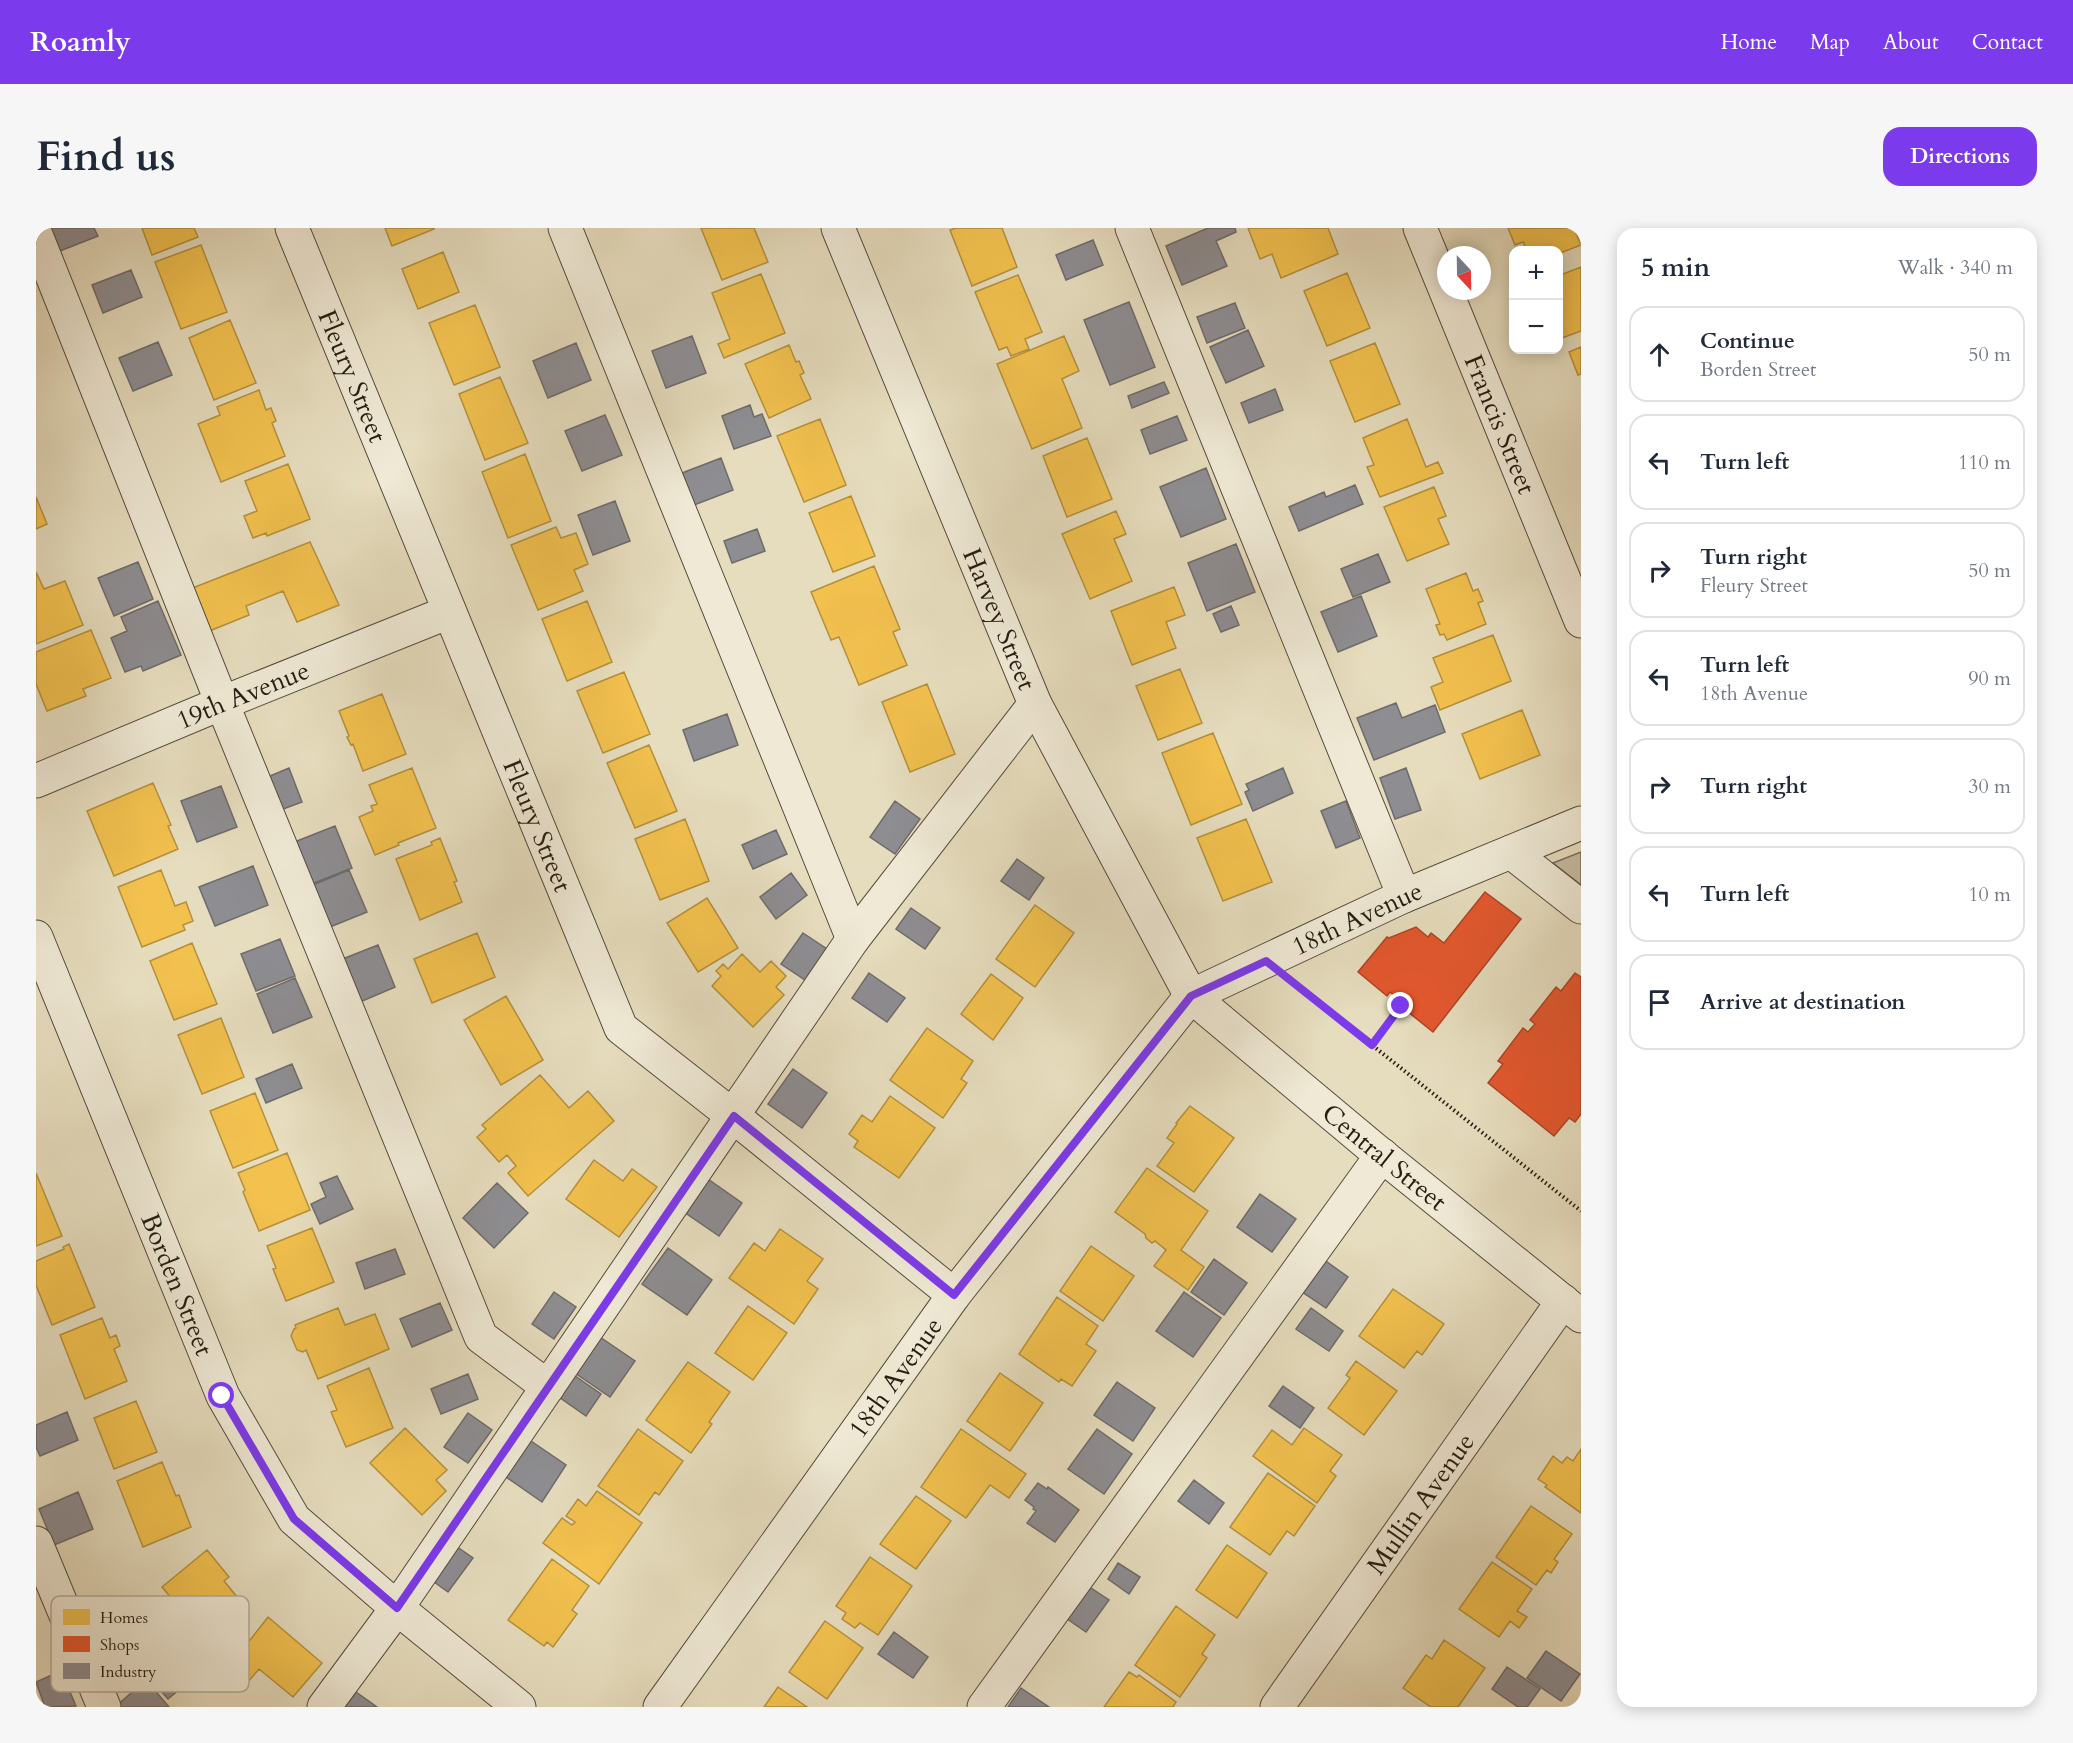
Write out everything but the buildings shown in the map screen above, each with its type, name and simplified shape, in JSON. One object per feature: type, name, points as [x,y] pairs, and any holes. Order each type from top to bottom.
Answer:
[{"type":"street","name":"Fleury Street","points":[[292,228],[621,1028],[734,1116],[954,1295]]},
{"type":"street","points":[[565,228],[853,939]]},
{"type":"street","name":"Harvey Street","points":[[838,228],[1035,704],[1191,996]]},
{"type":"street","points":[[1132,228],[1404,896]]},
{"type":"street","name":"Francis Street","points":[[1420,228],[1581,621]]},
{"type":"street","points":[[36,234],[222,703],[482,1337],[548,1387]]},
{"type":"street","name":"19th Avenue","points":[[36,781],[449,612]]},
{"type":"street","points":[[324,1707],[397,1608],[853,939],[1035,704]]},
{"type":"street","name":"18th Avenue","points":[[660,1707],[954,1295],[1191,996],[1404,896],[1581,823]]},
{"type":"street","points":[[1511,852],[1581,907]]},
{"type":"street","name":"Borden Street","points":[[36,937],[222,1396],[294,1519],[397,1608],[519,1707]]},
{"type":"street","name":"Central Street","points":[[1191,996],[1382,1155],[1572,1308]]},
{"type":"street","points":[[984,1707],[1382,1155]]},
{"type":"street","name":"Mullin Avenue","points":[[1278,1707],[1572,1308]]},
{"type":"street","points":[[36,1543],[58,1596]]},
{"type":"street","points":[[98,1692],[104,1707]]},
{"type":"path","points":[[1266,961],[1581,1210]]},
{"type":"path","points":[[1372,1045],[1401,1006]]},
{"type":"shaded area","points":[[1581,852],[1581,885],[1553,863]]},
{"type":"route","points":[[222,1396],[294,1519],[397,1608],[734,1116],[954,1295],[1191,996],[1266,961],[1372,1045],[1401,1006]]}]
